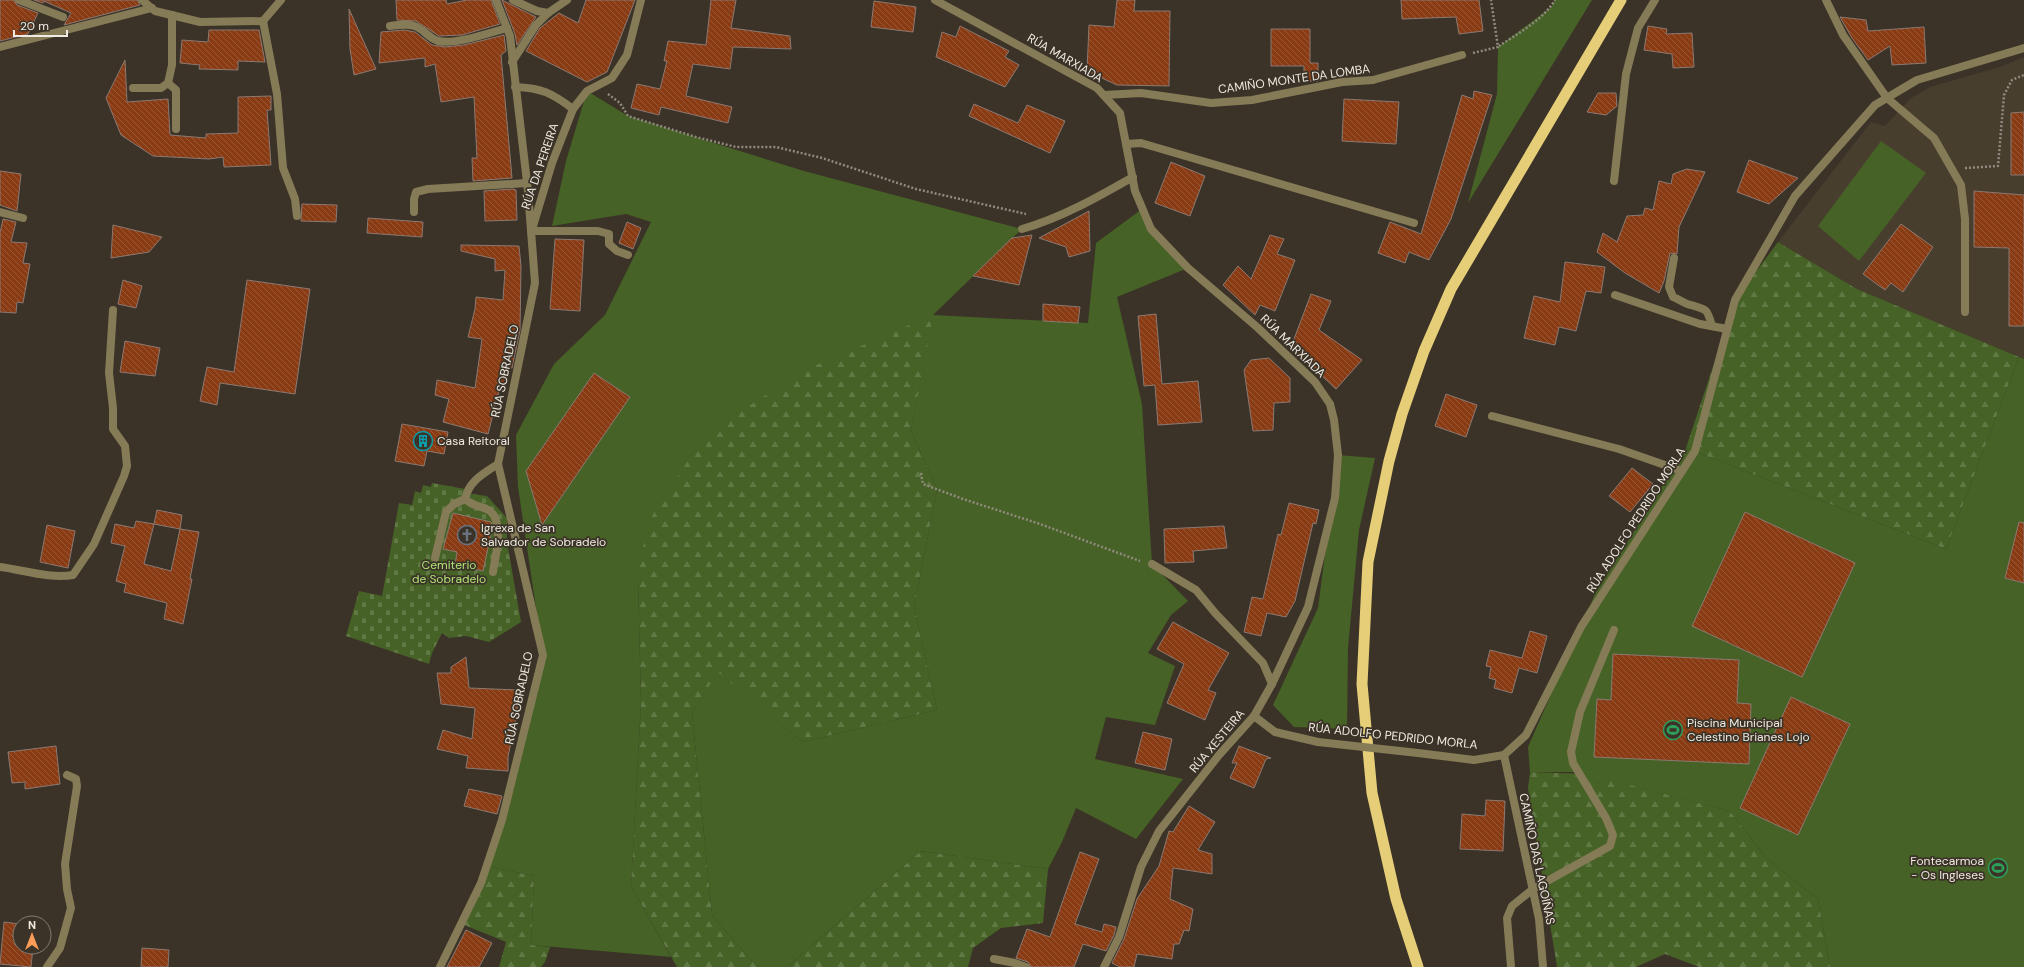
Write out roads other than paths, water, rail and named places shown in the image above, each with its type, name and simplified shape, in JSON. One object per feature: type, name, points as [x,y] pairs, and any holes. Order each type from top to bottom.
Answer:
[{"type":"highway","points":[[1418,967],[1396,899],[1372,793],[1362,684],[1368,562],[1389,461],[1402,414],[1424,351],[1451,289],[1621,0]]},
{"type":"street","points":[[19,0],[63,17]]},
{"type":"street","points":[[142,0],[152,8],[200,22],[263,21],[281,0]]},
{"type":"street","name":"RÚA SOBRADELO","points":[[440,967],[481,883],[502,820],[543,654],[498,464],[535,283],[527,183],[510,36],[496,0]]},
{"type":"street","points":[[513,0],[538,11],[548,13]]},
{"type":"street","points":[[512,62],[536,25],[548,13],[568,0]]},
{"type":"street","name":"RÚA DA PEREIRA","points":[[531,232],[552,163],[573,109],[587,91],[612,78],[627,55],[642,0]]},
{"type":"street","name":"RÚA MARXIADA","points":[[935,0],[1097,88],[1104,95],[1120,113],[1135,191],[1150,229],[1188,268],[1257,327],[1315,382],[1330,404],[1334,420],[1338,455],[1335,498],[1308,606],[1272,684]]},
{"type":"street","points":[[1614,181],[1626,74],[1638,28],[1655,0]]},
{"type":"street","points":[[1826,0],[1843,35],[1887,98],[1934,138],[1961,185],[1965,219],[1965,312]]},
{"type":"street","points":[[0,47],[152,8]]},
{"type":"street","points":[[133,88],[161,88],[168,83],[172,65],[172,15]]},
{"type":"street","points":[[263,21],[277,94],[282,168],[295,198],[297,216]]},
{"type":"street","points":[[390,26],[409,24],[438,41],[454,41],[507,28]]},
{"type":"street","name":"RÚA ADOLFO PEDRIDO MORLA","points":[[1254,716],[1275,732],[1318,742],[1474,760],[1504,756],[1526,735],[1581,627],[1696,451],[1735,300],[1795,196],[1875,105],[1917,80],[2024,48]]},
{"type":"street","name":"CAMIÑO MONTE DA LOMBA","points":[[1104,95],[1141,92],[1211,103],[1252,100],[1342,82],[1373,80],[1462,55]]},
{"type":"street","points":[[168,83],[176,90],[176,129]]},
{"type":"street","points":[[515,87],[536,88],[554,94],[573,109]]},
{"type":"street","points":[[1126,144],[1141,143],[1414,223]]},
{"type":"street","points":[[1022,229],[1034,226],[1093,200],[1133,177]]},
{"type":"street","points":[[414,212],[414,199],[416,192],[428,188],[527,183]]},
{"type":"street","points":[[0,212],[23,218]]},
{"type":"street","points":[[531,232],[598,231],[609,234],[609,244],[617,251],[628,255]]},
{"type":"street","points":[[1674,258],[1669,287],[1673,297],[1690,305],[1704,307],[1708,312],[1712,326]]},
{"type":"street","points":[[1615,295],[1700,324],[1727,329]]},
{"type":"street","points":[[0,567],[27,570],[60,577],[74,575],[94,544],[124,476],[127,466],[125,446],[113,429],[113,408],[109,373],[113,310]]},
{"type":"street","points":[[1492,416],[1619,449],[1682,471]]},
{"type":"street","points":[[465,499],[467,491],[472,483],[498,464]]},
{"type":"street","points":[[435,558],[446,512],[454,504],[465,499]]},
{"type":"street","points":[[465,499],[472,506],[487,509],[496,519],[499,533],[493,572]]},
{"type":"street","points":[[1152,564],[1196,590],[1216,614],[1263,663],[1272,684]]},
{"type":"street","points":[[1511,967],[1507,918],[1512,906],[1533,889],[1610,846],[1613,835],[1572,763],[1571,752],[1574,732],[1580,712],[1614,630]]},
{"type":"street","name":"RÚA XESTEIRA","points":[[1104,967],[1118,937],[1140,867],[1159,832],[1219,755],[1254,716],[1272,684]]},
{"type":"street","name":"CAMIÑO DAS LAGOÍÑAS","points":[[1504,756],[1539,919],[1543,967]]},
{"type":"street","points":[[47,967],[60,948],[71,908],[66,889],[65,864],[77,786],[76,779],[67,775]]},
{"type":"street","points":[[994,959],[1015,963],[1026,967]]},
{"type":"place","name":"Casa Reitoral","points":[[423,441]]},
{"type":"place","name":"Igrexa de San Salvador de Sobradelo","points":[[467,535]]},
{"type":"place","name":"Piscina Municipal Celestino Brianes Lojo","points":[[1673,730]]},
{"type":"place","name":"Fontecarmoa - Os Ingleses","points":[[1998,868]]},
{"type":"park label","name":"Cemiterio de Sobradelo","points":[[449,572]]}]
